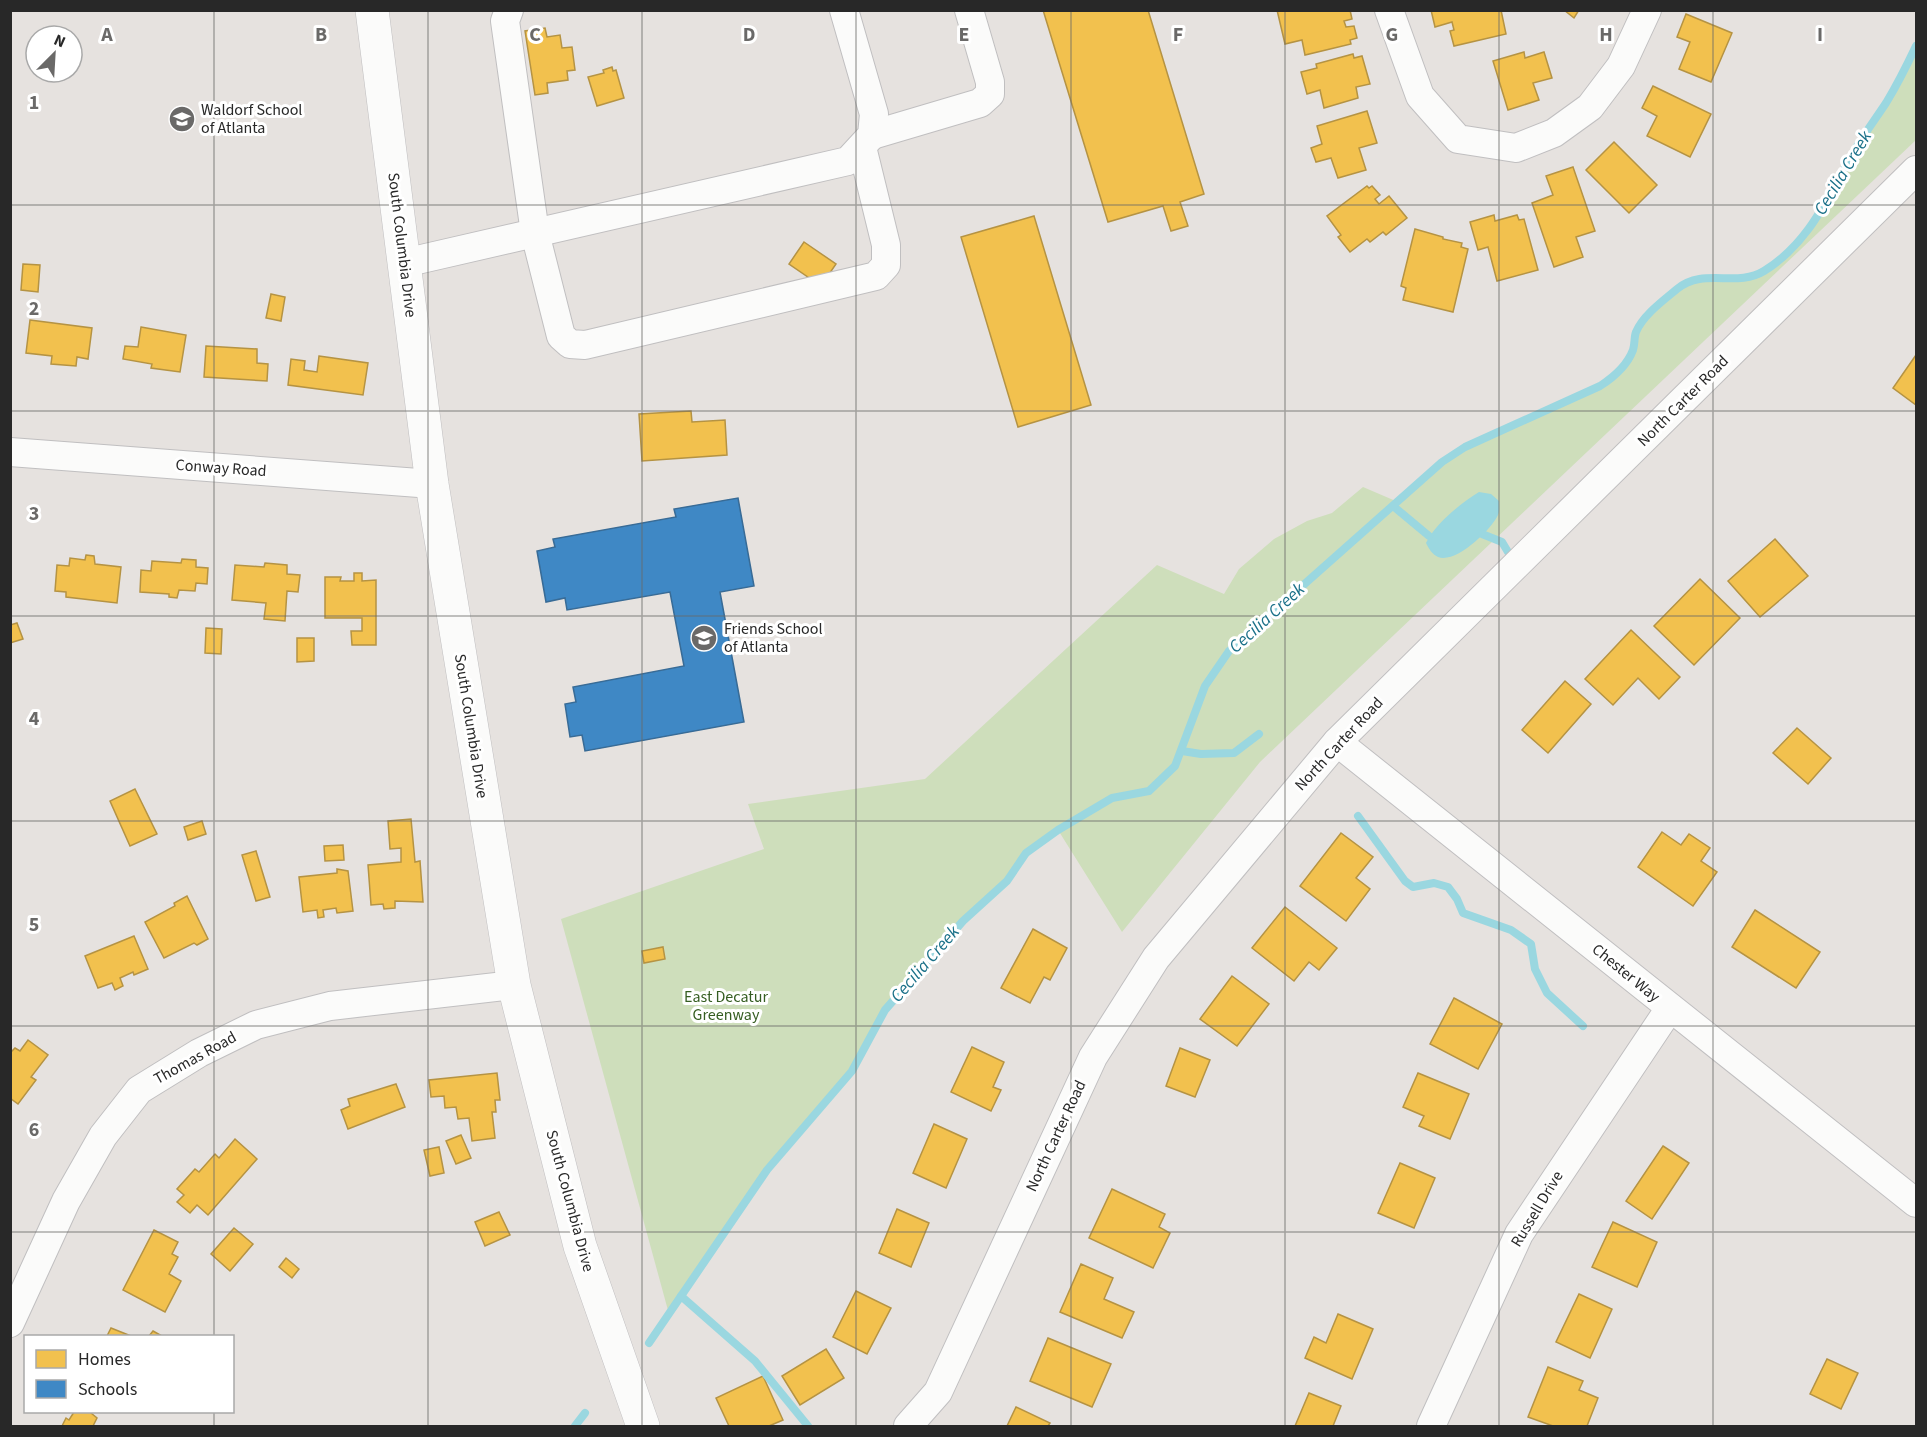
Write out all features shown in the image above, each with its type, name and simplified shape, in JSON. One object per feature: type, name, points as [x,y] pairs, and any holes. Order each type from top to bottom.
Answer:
[{"type":"main road","name":"South Columbia Drive","points":[[372,10],[432,484],[513,985],[580,1246],[643,1426]]},
{"type":"street","points":[[509,10],[506,21],[535,233],[561,336],[570,344],[585,345],[876,276],[886,266],[886,245],[867,141],[874,114],[844,10]]},
{"type":"street","points":[[404,263],[848,161],[867,141],[980,103],[990,94],[990,82],[969,10]]},
{"type":"street","points":[[1389,10],[1420,96],[1458,139],[1516,148],[1554,133],[1590,108],[1621,66],[1647,10]]},
{"type":"street","name":"North Carter Road","points":[[908,1426],[938,1392],[1093,1057],[1156,958],[1337,742],[1917,171]]},
{"type":"street","name":"Conway Road","points":[[10,452],[432,484]]},
{"type":"street","name":"Chester Way","points":[[1337,742],[1917,1203]]},
{"type":"street","name":"Thomas Road","points":[[10,1323],[66,1201],[103,1136],[139,1090],[199,1053],[256,1025],[330,1006],[513,985]]},
{"type":"street","name":"Russell Drive","points":[[1431,1426],[1519,1234],[1670,1008]]},
{"type":"green space","name":"East Decatur Greenway","points":[[1916,46],[1916,140],[1260,762],[1122,932],[1058,830],[1026,853],[1007,881],[991,898],[963,921],[885,1010],[852,1071],[767,1170],[669,1314],[561,919],[764,849],[748,804],[925,779],[1157,565],[1224,594],[1239,569],[1274,539],[1307,521],[1332,513],[1363,487],[1398,502],[1442,462],[1465,447],[1600,386],[1624,366],[1634,347],[1639,326],[1654,308],[1677,289],[1698,279],[1753,276],[1764,271],[1794,246],[1818,216],[1856,148],[1890,96]]},
{"type":"water","points":[[1479,492],[1491,494],[1499,501],[1499,513],[1494,521],[1481,537],[1463,551],[1445,558],[1436,556],[1426,543],[1430,536],[1449,514]]},
{"type":"building: Homes","points":[[1043,10],[1148,10],[1204,194],[1180,202],[1188,226],[1171,231],[1163,206],[1108,222]]},
{"type":"building: Homes","points":[[1277,10],[1350,10],[1352,19],[1344,21],[1346,27],[1354,26],[1357,38],[1350,40],[1351,44],[1305,55],[1302,40],[1285,44]]},
{"type":"building: Homes","points":[[1431,10],[1501,10],[1506,34],[1454,46],[1450,31],[1454,30],[1452,22],[1435,27]]},
{"type":"building: Homes","points":[[1564,10],[1579,10],[1574,18]]},
{"type":"building: Homes","points":[[1686,14],[1732,33],[1711,82],[1679,69],[1690,42],[1677,37]]},
{"type":"building: Homes","points":[[545,28],[547,37],[560,35],[562,48],[572,47],[575,70],[567,71],[568,80],[547,83],[548,93],[535,95],[525,31]]},
{"type":"building: Homes","points":[[1524,52],[1525,58],[1544,52],[1552,78],[1533,83],[1539,100],[1508,110],[1493,61]]},
{"type":"building: Homes","points":[[1353,54],[1354,58],[1362,56],[1370,84],[1356,87],[1358,98],[1324,108],[1320,90],[1307,94],[1301,72],[1317,68],[1316,64]]},
{"type":"building: Homes","points":[[612,67],[613,71],[616,70],[624,98],[597,106],[588,77],[604,73],[603,70]]},
{"type":"building: Homes","points":[[1653,86],[1711,114],[1690,157],[1647,136],[1657,116],[1642,108]]},
{"type":"building: Homes","points":[[1367,111],[1377,143],[1359,148],[1366,170],[1338,178],[1331,158],[1316,162],[1311,148],[1322,144],[1317,126]]},
{"type":"building: Homes","points":[[1614,142],[1657,185],[1629,213],[1586,170]]},
{"type":"building: Homes","points":[[1573,167],[1595,231],[1576,237],[1583,257],[1554,267],[1532,203],[1553,195],[1546,176]]},
{"type":"building: Homes","points":[[1367,186],[1369,188],[1372,186],[1380,195],[1375,199],[1379,204],[1389,196],[1407,218],[1386,235],[1383,232],[1370,242],[1367,239],[1350,252],[1338,237],[1341,235],[1327,216]]},
{"type":"building: Homes","points":[[1494,215],[1495,221],[1517,215],[1519,220],[1524,219],[1538,270],[1497,281],[1488,247],[1478,250],[1470,222]]},
{"type":"building: Homes","points":[[1034,216],[1091,405],[1018,427],[961,237]]},
{"type":"building: Homes","points":[[1415,229],[1462,243],[1461,247],[1468,249],[1453,312],[1403,300],[1406,288],[1401,286]]},
{"type":"building: Homes","points":[[804,242],[836,264],[821,286],[789,264]]},
{"type":"building: Homes","points":[[23,264],[40,265],[38,292],[21,290]]},
{"type":"building: Homes","points":[[271,294],[285,297],[281,321],[266,318]]},
{"type":"building: Homes","points":[[30,320],[92,328],[88,359],[77,357],[76,366],[51,364],[52,356],[26,353]]},
{"type":"building: Homes","points":[[141,327],[186,335],[180,372],[151,368],[152,364],[123,359],[125,346],[138,347]]},
{"type":"building: Homes","points":[[206,346],[257,349],[257,363],[268,364],[267,381],[204,377]]},
{"type":"building: Homes","points":[[1916,355],[1916,405],[1893,388]]},
{"type":"building: Homes","points":[[319,356],[368,363],[363,395],[288,385],[291,359],[305,361],[304,370],[317,372]]},
{"type":"building: Homes","points":[[691,411],[692,422],[725,420],[727,455],[642,461],[639,414]]},
{"type":"building: Homes","points":[[1775,539],[1808,576],[1760,617],[1728,581]]},
{"type":"building: Homes","points":[[86,555],[94,556],[95,564],[121,567],[117,603],[66,597],[66,592],[55,591],[57,565],[69,566],[70,558],[85,560]]},
{"type":"building: Homes","points":[[182,559],[196,560],[196,567],[208,568],[207,584],[196,583],[195,591],[179,590],[177,598],[169,597],[169,594],[140,592],[141,570],[151,571],[152,561],[181,563]]},
{"type":"building: Homes","points":[[265,563],[287,565],[287,574],[300,575],[298,592],[287,591],[285,621],[264,619],[266,603],[232,600],[235,565],[264,567]]},
{"type":"building: Homes","points":[[354,573],[362,573],[362,581],[376,580],[376,645],[352,645],[351,631],[362,631],[362,618],[325,618],[325,577],[341,577],[340,581],[354,581]]},
{"type":"building: Homes","points":[[1700,579],[1740,618],[1694,665],[1654,626]]},
{"type":"building: Homes","points":[[17,623],[23,639],[10,643],[10,625]]},
{"type":"building: Homes","points":[[206,628],[222,629],[221,654],[205,653]]},
{"type":"building: Homes","points":[[1631,630],[1680,677],[1659,699],[1638,678],[1613,705],[1585,679]]},
{"type":"building: Homes","points":[[297,638],[314,638],[314,661],[297,662]]},
{"type":"building: Homes","points":[[1565,681],[1591,704],[1548,753],[1522,730]]},
{"type":"building: Homes","points":[[1797,728],[1831,758],[1808,784],[1773,753]]},
{"type":"building: Homes","points":[[135,789],[157,834],[130,846],[110,801]]},
{"type":"building: Homes","points":[[411,819],[415,862],[420,861],[423,902],[395,901],[395,908],[384,909],[383,904],[371,905],[368,865],[401,862],[401,848],[390,849],[388,821]]},
{"type":"building: Homes","points":[[202,821],[206,834],[188,840],[184,827]]},
{"type":"building: Homes","points":[[1662,832],[1681,845],[1689,834],[1710,848],[1701,861],[1717,872],[1693,906],[1638,867]]},
{"type":"building: Homes","points":[[1341,833],[1373,857],[1356,878],[1370,889],[1346,921],[1300,886]]},
{"type":"building: Homes","points":[[343,845],[344,860],[325,861],[324,846]]},
{"type":"building: Homes","points":[[256,851],[270,897],[256,901],[242,855]]},
{"type":"building: Homes","points":[[337,869],[348,871],[353,911],[337,913],[336,908],[323,910],[324,917],[318,918],[317,910],[303,912],[299,877],[337,873]]},
{"type":"building: Homes","points":[[187,896],[208,939],[197,945],[194,943],[164,958],[145,922],[175,906],[174,903]]},
{"type":"building: Homes","points":[[1285,907],[1337,948],[1319,970],[1309,962],[1294,981],[1252,948]]},
{"type":"building: Homes","points":[[1755,910],[1820,952],[1796,988],[1732,947]]},
{"type":"building: Homes","points":[[1033,929],[1067,948],[1050,980],[1044,977],[1030,1003],[1001,988]]},
{"type":"building: Homes","points":[[134,936],[148,969],[120,978],[123,986],[115,990],[112,983],[98,988],[85,956]]},
{"type":"building: Homes","points":[[663,947],[665,959],[644,963],[642,951]]},
{"type":"building: Homes","points":[[1232,976],[1269,1004],[1237,1046],[1200,1019]]},
{"type":"building: Homes","points":[[1454,998],[1502,1024],[1478,1069],[1430,1044]]},
{"type":"building: Homes","points":[[28,1040],[48,1055],[31,1077],[36,1080],[18,1104],[10,1098],[10,1053],[15,1048],[20,1051]]},
{"type":"building: Homes","points":[[972,1047],[1004,1062],[993,1087],[1001,1090],[991,1111],[951,1092]]},
{"type":"building: Homes","points":[[1180,1048],[1210,1060],[1195,1097],[1166,1086]]},
{"type":"building: Homes","points":[[497,1073],[500,1100],[495,1100],[496,1112],[492,1112],[495,1138],[472,1141],[469,1118],[458,1119],[456,1107],[445,1108],[444,1096],[431,1097],[429,1080]]},
{"type":"building: Homes","points":[[1418,1073],[1469,1094],[1450,1139],[1419,1126],[1424,1116],[1403,1107]]},
{"type":"building: Homes","points":[[396,1084],[405,1107],[348,1129],[341,1110],[350,1106],[348,1099]]},
{"type":"building: Homes","points":[[934,1124],[967,1139],[946,1188],[913,1173]]},
{"type":"building: Homes","points":[[461,1135],[471,1158],[456,1164],[446,1141]]},
{"type":"building: Homes","points":[[235,1139],[257,1159],[208,1215],[197,1205],[190,1213],[177,1202],[184,1195],[177,1189],[195,1169],[199,1172],[215,1154],[219,1158]]},
{"type":"building: Homes","points":[[1663,1146],[1689,1163],[1652,1219],[1626,1201]]},
{"type":"building: Homes","points":[[439,1147],[444,1173],[430,1176],[424,1150]]},
{"type":"building: Homes","points":[[1400,1163],[1435,1178],[1414,1228],[1378,1213]]},
{"type":"building: Homes","points":[[1112,1189],[1165,1214],[1159,1227],[1170,1233],[1153,1268],[1089,1238]]},
{"type":"building: Homes","points":[[897,1209],[929,1223],[911,1267],[879,1253]]},
{"type":"building: Homes","points":[[499,1212],[510,1235],[485,1246],[475,1222]]},
{"type":"building: Homes","points":[[1613,1222],[1657,1242],[1637,1287],[1592,1267]]},
{"type":"building: Homes","points":[[234,1228],[253,1244],[230,1271],[211,1254]]},
{"type":"building: Homes","points":[[154,1230],[178,1242],[172,1254],[178,1257],[169,1274],[181,1281],[165,1312],[123,1290]]},
{"type":"building: Homes","points":[[286,1258],[299,1269],[292,1278],[279,1267]]},
{"type":"building: Homes","points":[[1081,1264],[1113,1278],[1104,1299],[1134,1312],[1122,1338],[1060,1312]]},
{"type":"building: Homes","points":[[856,1291],[891,1308],[867,1354],[833,1337]]},
{"type":"building: Homes","points":[[1579,1294],[1612,1309],[1590,1358],[1556,1342]]},
{"type":"building: Homes","points":[[1338,1314],[1373,1329],[1352,1379],[1305,1358],[1314,1337],[1326,1343]]},
{"type":"building: Homes","points":[[111,1328],[128,1335],[108,1335]]},
{"type":"building: Homes","points":[[1048,1338],[1111,1364],[1092,1407],[1030,1381]]},
{"type":"building: Homes","points":[[826,1349],[844,1378],[800,1405],[782,1376]]},
{"type":"building: Homes","points":[[1827,1359],[1858,1373],[1841,1409],[1810,1394]]},
{"type":"building: Homes","points":[[1548,1367],[1583,1381],[1579,1390],[1598,1398],[1587,1426],[1553,1426],[1528,1417]]},
{"type":"building: Homes","points":[[763,1376],[783,1420],[769,1426],[729,1426],[716,1398]]},
{"type":"building: Homes","points":[[1309,1393],[1341,1406],[1333,1426],[1295,1426]]},
{"type":"building: Homes","points":[[1016,1407],[1050,1423],[1048,1426],[1007,1426]]},
{"type":"building: Homes","points":[[73,1413],[91,1413],[97,1418],[93,1426],[62,1426],[66,1418],[69,1420]]},
{"type":"building: Schools","name":"Friends School of Atlanta","points":[[738,498],[754,586],[720,592],[744,722],[585,751],[582,735],[570,737],[565,704],[576,702],[573,687],[684,666],[670,592],[567,610],[565,598],[546,602],[537,551],[555,547],[553,539],[676,517],[674,509]]},
{"type":"waterway","name":"Cecilia Creek","points":[[649,1343],[767,1170],[852,1071],[885,1010],[963,921],[1007,881],[1026,853],[1058,830],[1112,798],[1149,791],[1175,766],[1205,686],[1229,651],[1442,462],[1465,447],[1605,383],[1620,371],[1627,361],[1633,350],[1639,326],[1660,303],[1677,289],[1698,279],[1753,276],[1780,259],[1794,246],[1818,216],[1856,148],[1890,96],[1916,46]]},
{"type":"waterway","points":[[1393,506],[1429,536]]},
{"type":"waterway","points":[[1482,534],[1502,542],[1508,552]]},
{"type":"waterway","points":[[1182,751],[1201,754],[1234,753],[1259,734]]},
{"type":"waterway","points":[[1358,816],[1405,881],[1413,887],[1434,883],[1448,887],[1463,913],[1511,930],[1531,944],[1535,969],[1547,993],[1583,1026]]},
{"type":"waterway","points":[[681,1296],[755,1361],[808,1426]]},
{"type":"waterway","name":"Cecilia Creek","points":[[575,1426],[585,1413]]},
{"type":"place","name":"Waldorf School of Atlanta","points":[[182,119]]},
{"type":"place","name":"Friends School of Atlanta","points":[[704,638]]}]
